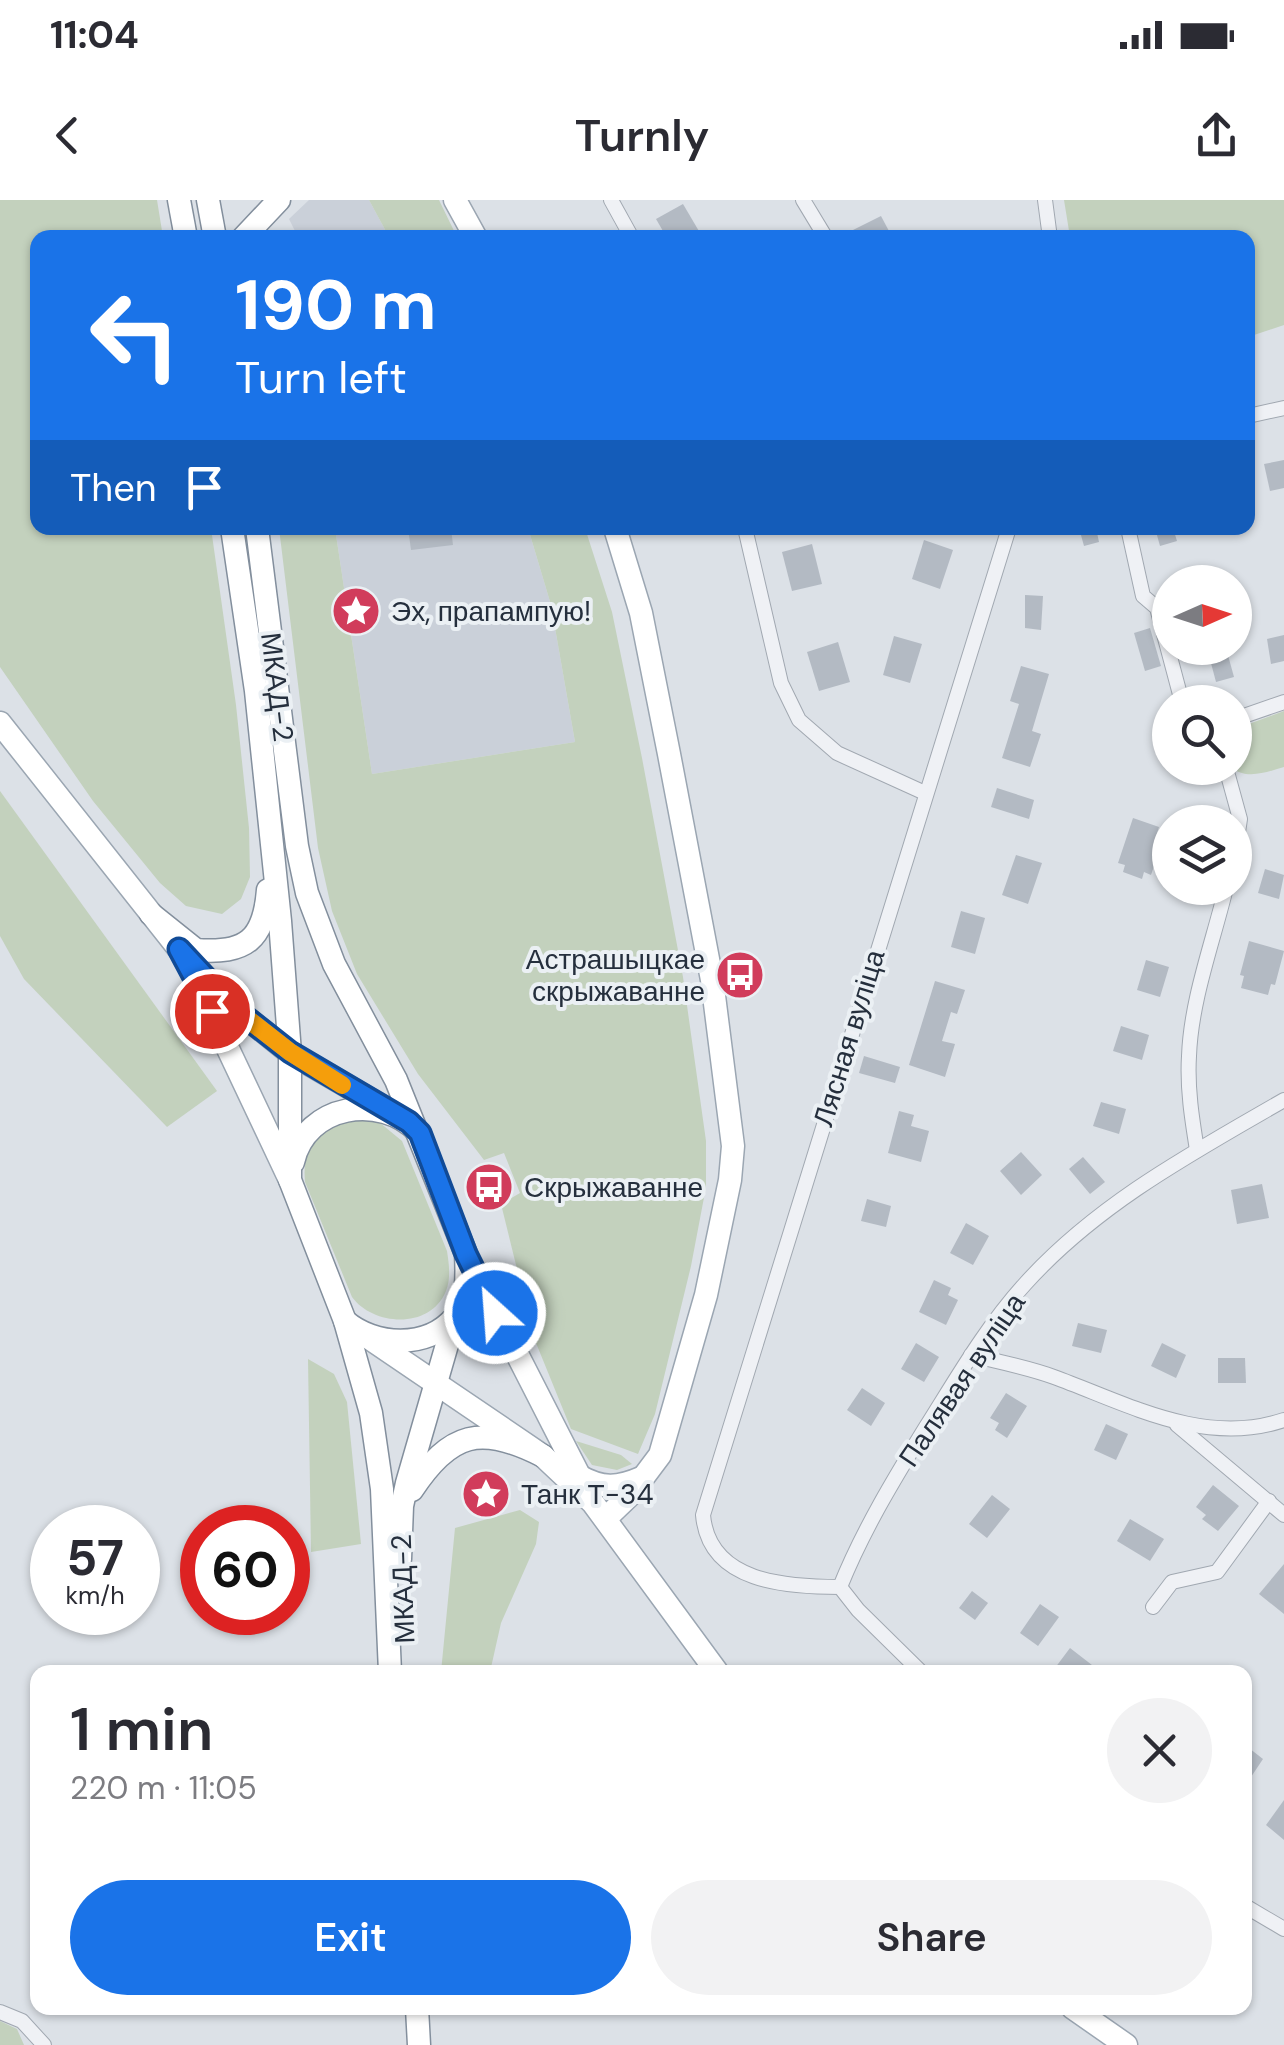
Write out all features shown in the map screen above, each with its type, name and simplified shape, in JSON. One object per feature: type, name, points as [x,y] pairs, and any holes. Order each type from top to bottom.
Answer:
[{"type":"main road","points":[[179,200],[185,230]]},
{"type":"main road","points":[[208,200],[213,230]]},
{"type":"main road","points":[[251,230],[279,200]]},
{"type":"main road","points":[[455,200],[472,230]]},
{"type":"main road","points":[[233,535],[271,832],[290,1052],[290,1180]]},
{"type":"main road","name":"МКАД-2","points":[[258,535],[297,846],[307,893],[334,964],[420,1133]]},
{"type":"main road","points":[[600,1510],[645,1477],[660,1455],[701,1312],[730,1180],[733,1146],[712,980],[666,736],[641,613],[617,535]]},
{"type":"main road","points":[[0,722],[179,949],[234,1008],[290,1052],[397,1115],[420,1133],[466,1254],[580,1476],[600,1510],[712,1665]]},
{"type":"main road","points":[[151,914],[196,950],[231,948],[253,938],[263,924],[266,909],[271,832]]},
{"type":"main road","points":[[179,949],[290,1180],[344,1321],[370,1412],[382,1490],[390,1665]]},
{"type":"main road","points":[[290,1180],[296,1151],[314,1126],[339,1111],[369,1107],[397,1115]]},
{"type":"main road","points":[[370,1338],[395,1342],[415,1339],[455,1317],[468,1277],[466,1254]]},
{"type":"main road","name":"МКАД-2","points":[[405,1665],[402,1506],[455,1317]]},
{"type":"main road","points":[[344,1321],[543,1456],[600,1510]]},
{"type":"main road","points":[[402,1506],[430,1462],[452,1445],[478,1437],[500,1438],[543,1456]]},
{"type":"main road","points":[[580,1476],[607,1487],[645,1477]]},
{"type":"main road","points":[[403,2015],[404,2045]]},
{"type":"main road","points":[[417,2015],[419,2045]]},
{"type":"main road","points":[[1083,2015],[1126,2045]]},
{"type":"street","points":[[610,200],[627,230]]},
{"type":"street","points":[[804,200],[821,230]]},
{"type":"street","points":[[1045,200],[1049,230]]},
{"type":"street","points":[[1255,414],[1284,408]]},
{"type":"street","points":[[747,535],[781,684],[800,720],[837,753],[924,793]]},
{"type":"street","name":"Лясная вуліца","points":[[840,1587],[781,1585],[738,1570],[713,1549],[704,1527],[704,1504],[1007,535]]},
{"type":"street","points":[[1130,535],[1143,596],[1156,608],[1177,685]]},
{"type":"street","points":[[1252,712],[1284,702]]},
{"type":"street","points":[[1197,1150],[1188,1054],[1222,905]]},
{"type":"street","name":"Палявая вуліца","points":[[840,1587],[858,1541],[1002,1311],[1060,1250],[1145,1183],[1284,1100]]},
{"type":"street","points":[[971,1355],[1048,1374],[1175,1423],[1242,1431],[1284,1420]]},
{"type":"street","points":[[1175,1423],[1284,1514]]},
{"type":"street","points":[[1152,1606],[1172,1582],[1216,1572],[1269,1501]]},
{"type":"street","points":[[840,1587],[914,1665]]},
{"type":"street","points":[[1252,1910],[1284,1928]]},
{"type":"street","points":[[0,2012],[22,2021],[44,2045]]},
{"type":"shaded area","points":[[309,200],[369,200],[385,230],[294,230],[289,219]]},
{"type":"shaded area","points":[[336,535],[530,535],[551,605],[575,742],[372,774]]},
{"type":"green space","points":[[0,200],[157,200],[162,230],[30,230],[30,535],[212,535],[249,828],[250,877],[241,899],[222,914],[186,906],[160,883],[93,801],[0,667]]},
{"type":"green space","points":[[369,200],[439,200],[454,230],[385,230]]},
{"type":"green space","points":[[1064,200],[1284,200],[1284,325],[1255,335],[1255,230],[1069,230]]},
{"type":"green space","points":[[280,535],[336,535],[372,774],[575,742],[551,605],[530,535],[587,535],[612,612],[642,758],[683,977],[706,1141],[706,1187],[691,1266],[655,1414],[638,1454],[571,1429],[534,1338],[501,1204],[520,1193],[504,1153],[484,1160],[418,1074],[357,974],[332,911],[318,848]]},
{"type":"green space","points":[[1284,711],[1284,767],[1252,774],[1252,723]]},
{"type":"green space","points":[[0,791],[217,1091],[167,1127],[24,979],[0,936]]},
{"type":"green space","points":[[360,1118],[379,1122],[402,1141],[447,1251],[446,1291],[438,1304],[415,1318],[401,1320],[373,1314],[352,1297],[305,1182],[311,1145],[326,1131]]},
{"type":"green space","points":[[308,1359],[334,1374],[347,1402],[361,1544],[311,1552]]},
{"type":"green space","points":[[576,1441],[621,1455],[632,1464],[617,1470],[592,1465]]},
{"type":"green space","points":[[520,1510],[539,1522],[536,1544],[501,1623],[492,1665],[442,1665],[455,1528]]},
{"type":"green space","points":[[0,2021],[17,2029],[24,2045],[0,2045]]},
{"type":"building","points":[[683,204],[698,230],[662,230],[656,219]]},
{"type":"building","points":[[881,216],[888,230],[853,230]]},
{"type":"building","points":[[1284,460],[1284,488],[1270,491],[1264,464]]},
{"type":"building","points":[[409,535],[452,535],[453,545],[411,550]]},
{"type":"building","points":[[1081,535],[1098,535],[1099,542],[1084,546]]},
{"type":"building","points":[[1157,535],[1175,535],[1177,541],[1160,546]]},
{"type":"building","points":[[924,540],[953,550],[940,589],[912,579]]},
{"type":"building","points":[[812,544],[822,584],[792,591],[782,552]]},
{"type":"building","points":[[1025,595],[1043,596],[1041,630],[1025,628]]},
{"type":"building","points":[[1150,628],[1152,665],[1161,666],[1145,671],[1134,633]]},
{"type":"building","points":[[1284,635],[1284,661],[1271,664],[1267,639]]},
{"type":"building","points":[[894,636],[922,644],[910,683],[883,675]]},
{"type":"building","points":[[838,642],[850,682],[819,691],[807,652]]},
{"type":"building","points":[[1212,665],[1231,665],[1234,677],[1216,682]]},
{"type":"building","points":[[1021,666],[1049,674],[1032,731],[1041,734],[1030,767],[1002,758],[1019,704],[1010,701]]},
{"type":"building","points":[[997,788],[1034,800],[1029,819],[991,807]]},
{"type":"building","points":[[1133,818],[1152,825],[1151,875],[1144,872],[1142,879],[1123,872],[1125,865],[1118,863]]},
{"type":"building","points":[[1016,855],[1042,863],[1028,904],[1002,895]]},
{"type":"building","points":[[1265,869],[1284,875],[1279,899],[1258,893]]},
{"type":"building","points":[[961,911],[985,918],[975,954],[951,947]]},
{"type":"building","points":[[1249,941],[1284,951],[1275,985],[1271,984],[1268,995],[1241,988],[1244,976],[1240,975]]},
{"type":"building","points":[[1146,960],[1169,967],[1160,997],[1137,990]]},
{"type":"building","points":[[935,981],[965,990],[957,1014],[951,1012],[942,1041],[955,1044],[945,1077],[909,1065]]},
{"type":"building","points":[[1121,1026],[1149,1035],[1142,1060],[1113,1051]]},
{"type":"building","points":[[864,1056],[900,1067],[895,1083],[859,1073]]},
{"type":"building","points":[[1101,1102],[1126,1109],[1119,1134],[1093,1126]]},
{"type":"building","points":[[899,1111],[914,1115],[911,1126],[929,1131],[921,1162],[888,1153]]},
{"type":"building","points":[[1021,1152],[1042,1175],[1021,1195],[1000,1171]]},
{"type":"building","points":[[1083,1157],[1105,1182],[1090,1194],[1069,1169]]},
{"type":"building","points":[[1262,1184],[1269,1218],[1237,1224],[1231,1190]]},
{"type":"building","points":[[867,1199],[891,1206],[886,1227],[861,1221]]},
{"type":"building","points":[[966,1223],[989,1236],[973,1265],[950,1253]]},
{"type":"building","points":[[934,1280],[951,1288],[948,1295],[958,1300],[946,1325],[919,1312]]},
{"type":"building","points":[[1078,1323],[1107,1330],[1101,1353],[1072,1346]]},
{"type":"building","points":[[916,1343],[939,1357],[924,1382],[901,1369]]},
{"type":"building","points":[[1162,1343],[1186,1355],[1176,1378],[1151,1366]]},
{"type":"building","points":[[1218,1358],[1245,1358],[1246,1383],[1218,1383]]},
{"type":"building","points":[[862,1388],[885,1403],[871,1426],[847,1410]]},
{"type":"building","points":[[1006,1393],[1027,1406],[1007,1438],[995,1430],[999,1423],[990,1418]]},
{"type":"building","points":[[1106,1424],[1128,1434],[1116,1460],[1094,1450]]},
{"type":"building","points":[[1213,1485],[1239,1506],[1218,1531],[1202,1519],[1206,1515],[1196,1507]]},
{"type":"building","points":[[992,1495],[1010,1509],[987,1538],[969,1524]]},
{"type":"building","points":[[1130,1519],[1164,1539],[1150,1561],[1117,1541]]},
{"type":"building","points":[[1284,1564],[1284,1614],[1259,1594]]},
{"type":"building","points":[[972,1591],[988,1603],[975,1620],[959,1608]]},
{"type":"building","points":[[1040,1604],[1059,1617],[1038,1646],[1020,1633]]},
{"type":"building","points":[[1070,1648],[1092,1665],[1057,1665]]},
{"type":"building","points":[[1252,1750],[1263,1759],[1252,1776]]},
{"type":"building","points":[[1284,1800],[1284,1840],[1266,1825]]},
{"type":"slow traffic","points":[[249,1020],[342,1085]]},
{"type":"place","name":"Эх, прапампую!","points":[[356,611]]},
{"type":"place","name":"Астрашыцкае скрыжаванне","points":[[740,975]]},
{"type":"place","name":"Скрыжаванне","points":[[489,1187]]},
{"type":"place","name":"Танк Т-34","points":[[486,1494]]},
{"type":"route","points":[[212,1011],[179,949],[234,1008],[290,1052],[409,1122],[420,1133],[466,1254],[495,1313]]}]
